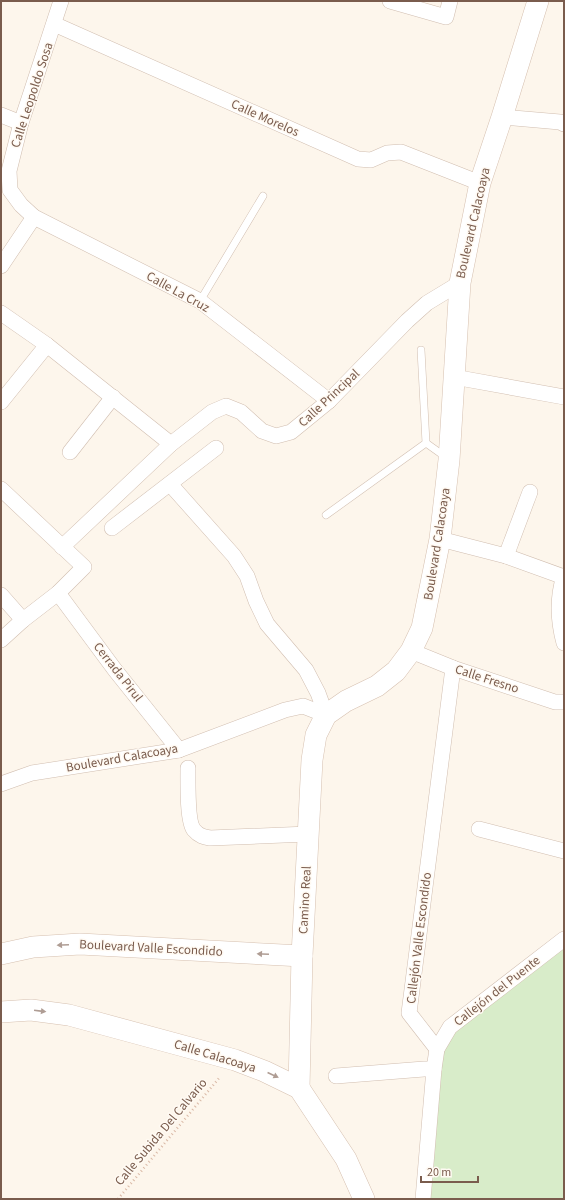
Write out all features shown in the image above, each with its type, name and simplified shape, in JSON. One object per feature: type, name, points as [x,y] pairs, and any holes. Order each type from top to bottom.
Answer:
[{"type":"street","points":[[390,1],[446,16],[450,1]]},
{"type":"street","name":"Boulevard Calacoaya","points":[[1,784],[32,773],[179,750],[285,710],[303,706],[326,715],[346,700],[377,686],[396,671],[411,651],[422,628],[440,539],[449,460],[460,284],[480,183],[502,118],[538,1]]},
{"type":"street","name":"Calle Leopoldo Sosa","points":[[34,216],[20,205],[10,190],[9,171],[21,123],[54,24],[57,2]]},
{"type":"street","name":"Calle Morelos","points":[[54,24],[358,159],[371,160],[388,153],[401,152],[480,183]]},
{"type":"street","points":[[1,115],[21,123]]},
{"type":"street","points":[[502,118],[560,122],[564,124]]},
{"type":"street","points":[[1,266],[34,216]]},
{"type":"street","name":"Calle La Cruz","points":[[34,216],[200,301],[329,401]]},
{"type":"street","name":"Calle Principal","points":[[62,547],[171,444],[212,412],[226,406],[241,412],[262,430],[276,436],[290,432],[329,401],[407,321],[427,303],[460,284]]},
{"type":"street","points":[[1,313],[47,345],[171,444]]},
{"type":"street","points":[[1,402],[47,345]]},
{"type":"street","points":[[454,377],[564,397]]},
{"type":"street","points":[[70,452],[113,397]]},
{"type":"street","points":[[112,528],[216,448]]},
{"type":"street","points":[[170,484],[234,556],[247,576],[256,602],[267,624],[306,670],[318,693],[326,715]]},
{"type":"street","points":[[1,489],[84,567],[58,593],[23,620],[1,640]]},
{"type":"street","points":[[506,556],[530,492]]},
{"type":"street","points":[[440,539],[506,556],[564,577],[559,602],[559,619],[564,642]]},
{"type":"street","name":"Cerrada Pirul","points":[[58,593],[115,670],[179,750]]},
{"type":"street","points":[[1,594],[23,620]]},
{"type":"street","name":"Calle Fresno","points":[[411,651],[453,668],[555,702],[564,702]]},
{"type":"street","name":"Callejón Valle Escondido","points":[[437,1049],[409,1013],[453,668]]},
{"type":"street","name":"Camino Real","points":[[299,1088],[302,956],[312,760],[316,735],[326,715]]},
{"type":"street","points":[[188,768],[190,819],[193,829],[200,836],[210,838],[308,834]]},
{"type":"street","points":[[479,829],[564,851]]},
{"type":"street","name":"Callejón del Puente","points":[[437,1049],[450,1027],[564,939]]},
{"type":"street","name":"Boulevard Valle Escondido","points":[[1,954],[33,947],[80,944],[302,956]]},
{"type":"street","name":"Calle Calacoaya","points":[[1,1012],[31,1010],[69,1015],[235,1060],[264,1071],[299,1088]]},
{"type":"street","points":[[423,1199],[437,1049]]},
{"type":"street","points":[[336,1076],[434,1069]]},
{"type":"street","points":[[299,1088],[346,1159],[364,1199]]},
{"type":"lane","points":[[200,301],[263,196]]},
{"type":"lane","points":[[421,350],[426,443]]},
{"type":"lane","points":[[426,443],[449,460]]},
{"type":"lane","points":[[326,515],[426,443]]},
{"type":"path","name":"Calle Subida Del Calvario","points":[[118,1199],[235,1060]]},
{"type":"green space","points":[[564,944],[564,1199],[428,1199],[437,1049],[534,962]]}]
